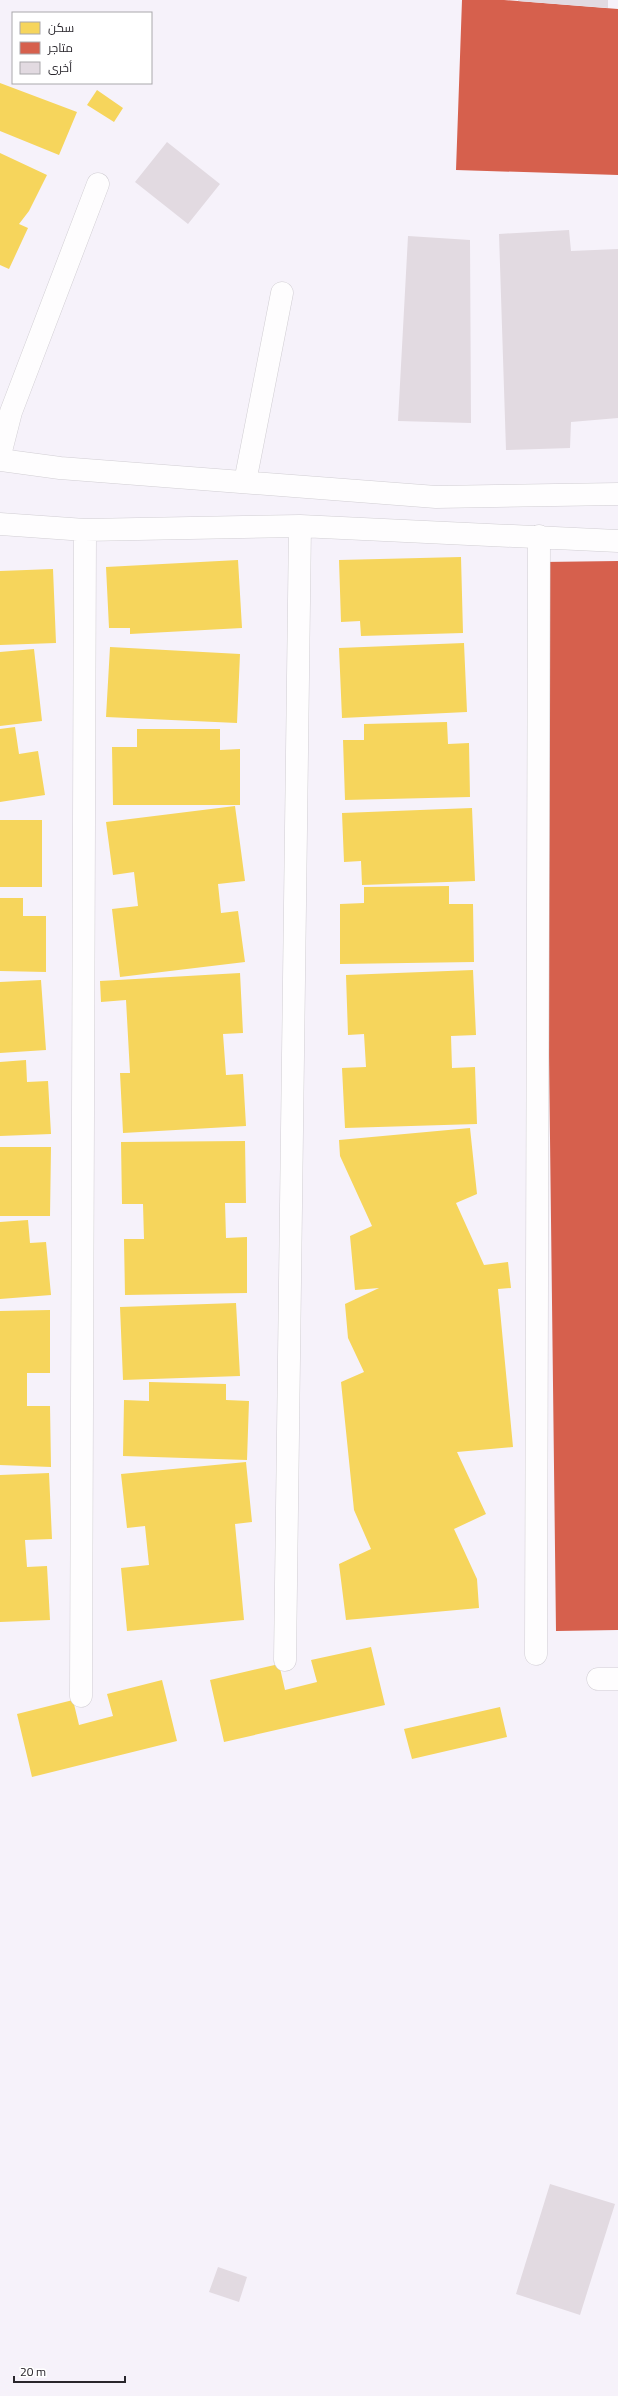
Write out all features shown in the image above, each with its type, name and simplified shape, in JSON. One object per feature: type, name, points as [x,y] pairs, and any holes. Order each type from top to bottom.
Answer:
[{"type":"street","points":[[0,455],[6,412],[98,184]]},
{"type":"street","points":[[245,482],[282,293]]},
{"type":"street","points":[[0,460],[60,468],[436,497],[618,494]]},
{"type":"street","points":[[0,524],[85,530],[300,526],[539,536],[618,542]]},
{"type":"street","points":[[285,1660],[300,526]]},
{"type":"street","points":[[82,1696],[85,530]]},
{"type":"street","points":[[536,1654],[539,536]]},
{"type":"building: سكن","points":[[0,83],[77,112],[59,155],[0,131]]},
{"type":"building: سكن","points":[[97,90],[123,108],[114,122],[87,105]]},
{"type":"building: سكن","points":[[0,153],[47,175],[29,211],[19,224],[28,228],[9,269],[0,265]]},
{"type":"building: سكن","points":[[461,557],[463,633],[361,636],[360,621],[341,622],[339,560]]},
{"type":"building: سكن","points":[[238,560],[242,628],[130,634],[130,628],[109,628],[106,567]]},
{"type":"building: سكن","points":[[53,569],[56,643],[0,645],[0,571]]},
{"type":"building: سكن","points":[[464,643],[467,712],[342,718],[339,648]]},
{"type":"building: سكن","points":[[110,647],[240,654],[237,723],[106,717]]},
{"type":"building: سكن","points":[[34,649],[42,721],[0,726],[0,652]]},
{"type":"building: سكن","points":[[447,722],[448,744],[469,743],[470,797],[345,800],[343,740],[364,740],[364,724]]},
{"type":"building: سكن","points":[[15,727],[19,754],[38,751],[45,795],[0,802],[0,729]]},
{"type":"building: سكن","points":[[137,729],[220,729],[220,750],[240,749],[240,805],[113,805],[112,747],[137,747]]},
{"type":"building: سكن","points":[[235,806],[245,881],[218,884],[221,913],[238,911],[245,962],[120,977],[112,909],[138,906],[134,872],[113,875],[106,822]]},
{"type":"building: سكن","points":[[472,808],[475,881],[362,885],[361,861],[344,862],[342,813]]},
{"type":"building: سكن","points":[[0,820],[42,820],[42,887],[0,887]]},
{"type":"building: سكن","points":[[449,886],[449,904],[473,904],[474,962],[340,964],[340,904],[364,903],[364,887]]},
{"type":"building: سكن","points":[[0,898],[23,898],[23,916],[46,916],[46,972],[0,971]]},
{"type":"building: سكن","points":[[473,970],[476,1035],[451,1036],[452,1068],[475,1067],[477,1124],[345,1128],[342,1068],[366,1067],[364,1034],[348,1035],[346,975]]},
{"type":"building: سكن","points":[[240,973],[243,1033],[223,1034],[226,1075],[243,1074],[246,1126],[123,1133],[120,1073],[130,1073],[126,1000],[101,1002],[100,981]]},
{"type":"building: سكن","points":[[41,980],[46,1050],[0,1053],[0,982]]},
{"type":"building: سكن","points":[[26,1060],[27,1082],[48,1081],[51,1134],[0,1136],[0,1062]]},
{"type":"building: سكن","points":[[470,1128],[477,1194],[456,1203],[484,1265],[508,1262],[511,1288],[498,1289],[513,1447],[457,1452],[486,1514],[454,1529],[477,1579],[479,1608],[346,1620],[339,1564],[371,1549],[354,1510],[341,1382],[364,1372],[348,1338],[345,1304],[379,1288],[355,1290],[350,1236],[372,1226],[340,1156],[339,1140]]},
{"type":"building: سكن","points":[[245,1141],[246,1203],[225,1203],[226,1238],[247,1237],[247,1293],[125,1295],[124,1239],[144,1239],[143,1204],[122,1204],[121,1142]]},
{"type":"building: سكن","points":[[0,1147],[51,1147],[50,1216],[0,1216]]},
{"type":"building: سكن","points":[[28,1220],[30,1243],[46,1242],[51,1295],[0,1299],[0,1222]]},
{"type":"building: سكن","points":[[236,1303],[240,1376],[123,1380],[120,1307]]},
{"type":"building: سكن","points":[[50,1310],[50,1373],[27,1373],[27,1406],[50,1406],[51,1467],[0,1465],[0,1311]]},
{"type":"building: سكن","points":[[149,1382],[226,1384],[226,1400],[249,1401],[247,1460],[123,1456],[124,1400],[149,1401]]},
{"type":"building: سكن","points":[[246,1462],[252,1522],[235,1524],[244,1620],[127,1631],[121,1568],[149,1565],[145,1526],[127,1528],[121,1474]]},
{"type":"building: سكن","points":[[49,1473],[52,1539],[25,1540],[27,1567],[47,1566],[50,1620],[0,1622],[0,1475]]},
{"type":"building: سكن","points":[[371,1647],[385,1705],[224,1742],[210,1680],[279,1664],[285,1690],[317,1682],[311,1660]]},
{"type":"building: سكن","points":[[162,1680],[177,1741],[32,1777],[17,1714],[73,1700],[79,1725],[113,1716],[107,1694]]},
{"type":"building: سكن","points":[[500,1707],[507,1737],[412,1759],[404,1729]]},
{"type":"building: متاجر","points":[[462,0],[504,0],[618,9],[618,175],[456,170]]},
{"type":"building: متاجر","points":[[618,561],[618,1630],[556,1631],[543,562]]},
{"type":"building: أخرى","points":[[608,0],[608,8],[518,1]]},
{"type":"building: أخرى","points":[[167,142],[220,184],[188,224],[135,182]]},
{"type":"building: أخرى","points":[[569,230],[571,251],[618,249],[618,418],[571,422],[570,448],[506,450],[499,234]]},
{"type":"building: أخرى","points":[[408,236],[470,240],[471,423],[398,421]]},
{"type":"building: أخرى","points":[[550,2184],[615,2204],[580,2315],[516,2294]]},
{"type":"building: أخرى","points":[[218,2267],[247,2277],[239,2302],[209,2292]]}]
